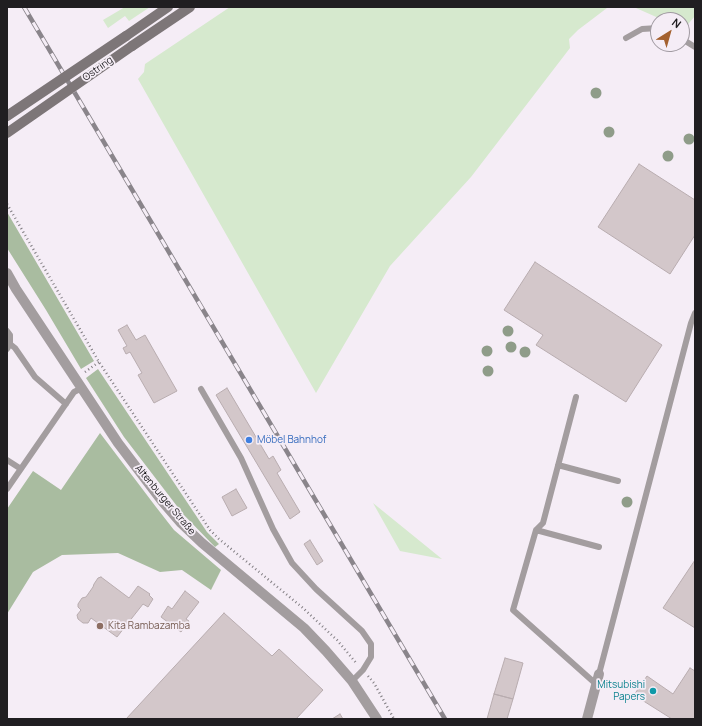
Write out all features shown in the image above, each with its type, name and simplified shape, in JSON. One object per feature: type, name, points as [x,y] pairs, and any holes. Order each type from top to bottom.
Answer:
[{"type":"main road","name":"Ostring","points":[[7,116],[168,7]]},
{"type":"main road","name":"Ostring","points":[[7,132],[190,7]]},
{"type":"street","name":"Altenburger Straße","points":[[7,273],[16,289],[118,442],[162,501],[181,523],[214,554],[304,628],[352,681],[377,719]]},
{"type":"street","name":"Altenburger Straße","points":[[7,279],[16,289]]},
{"type":"street","points":[[587,719],[598,679]]},
{"type":"lane","points":[[626,38],[642,29],[650,28]]},
{"type":"lane","points":[[576,397],[543,523],[536,530],[513,610],[598,679],[691,323],[695,313]]},
{"type":"lane","points":[[7,331],[10,335],[8,346],[15,348],[35,377],[66,404]]},
{"type":"lane","points":[[7,489],[74,392],[82,388]]},
{"type":"lane","points":[[201,389],[241,458],[273,529],[292,563],[316,589],[362,631],[371,644],[372,657],[363,670],[352,681]]},
{"type":"lane","points":[[7,460],[21,469]]},
{"type":"lane","points":[[558,465],[618,481]]},
{"type":"lane","points":[[536,530],[599,547]]},
{"type":"path","points":[[7,204],[99,362],[210,530],[308,612],[337,640],[374,683],[394,719]]},
{"type":"path","points":[[76,378],[99,362]]},
{"type":"green space","points":[[125,7],[150,7],[129,21],[125,16],[108,28],[103,20]]},
{"type":"green space","points":[[230,7],[695,7],[695,16],[690,22],[690,12],[650,12],[650,14],[636,8],[607,8],[578,30],[569,39],[570,48],[471,177],[390,266],[316,393],[138,79],[144,72],[145,64]]},
{"type":"green space","points":[[7,212],[94,361],[81,369],[7,248]]},
{"type":"green space","points":[[98,369],[207,532],[219,544],[215,547],[183,514],[124,437],[86,378]]},
{"type":"green space","points":[[100,433],[174,530],[221,570],[211,590],[182,570],[160,572],[118,553],[62,555],[33,572],[7,614],[7,509],[33,471],[61,490]]},
{"type":"green space","points":[[373,503],[442,559],[400,551]]},
{"type":"building","points":[[639,164],[695,200],[695,235],[670,274],[598,227]]},
{"type":"building","points":[[535,262],[662,345],[626,402],[536,345],[543,335],[504,310]]},
{"type":"building","points":[[127,325],[136,340],[145,335],[177,391],[154,403],[138,375],[142,373],[130,352],[126,354],[123,348],[127,346],[118,330]]},
{"type":"building","points":[[227,388],[269,459],[273,456],[281,470],[277,473],[300,512],[290,519],[216,395]]},
{"type":"building","points":[[236,489],[247,508],[232,516],[222,497]]},
{"type":"building","points":[[310,540],[323,561],[317,565],[304,544]]},
{"type":"building","points":[[695,560],[695,628],[663,608]]},
{"type":"building","points":[[101,577],[129,598],[138,586],[150,594],[149,595],[153,599],[148,607],[143,604],[117,637],[91,618],[88,623],[83,623],[78,619],[77,615],[81,610],[78,607],[78,604],[82,598],[86,597],[98,578]]},
{"type":"building","points":[[185,591],[199,602],[186,619],[189,621],[181,632],[161,617],[168,606],[172,609]]},
{"type":"building","points":[[224,613],[272,656],[279,649],[323,690],[296,719],[126,719]]},
{"type":"building","points":[[505,658],[523,663],[513,699],[494,694]]},
{"type":"building","name":"Mitsubishi Papers","points":[[690,668],[695,671],[695,719],[672,719],[634,695],[647,676],[673,694]]},
{"type":"building","points":[[494,694],[513,699],[507,719],[487,719]]},
{"type":"building","points":[[340,714],[343,719],[332,719]]},
{"type":"railway","points":[[24,7],[445,719]]},
{"type":"place","name":"Möbel Bahnhof","points":[[249,440]]},
{"type":"place","name":"Kita Rambazamba","points":[[100,626]]},
{"type":"place","name":"Mitsubishi Papers","points":[[653,691]]}]
